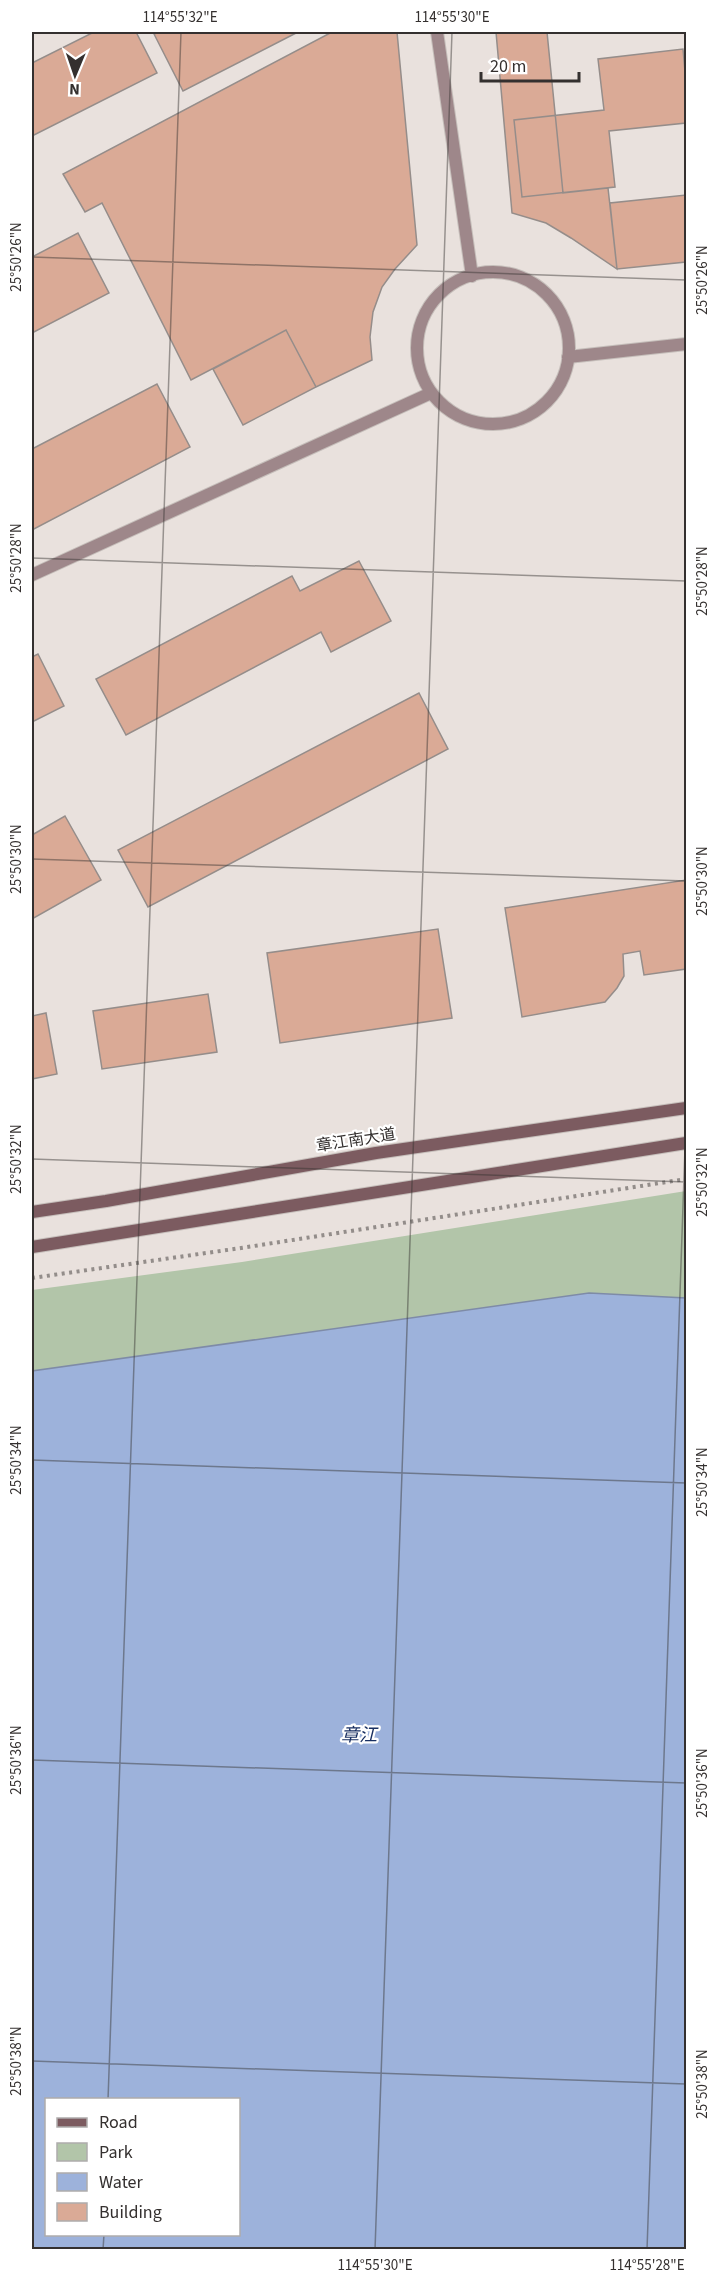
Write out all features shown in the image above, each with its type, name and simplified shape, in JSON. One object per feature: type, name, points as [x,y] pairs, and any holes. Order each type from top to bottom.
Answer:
[{"type":"main road","name":"章江南大道","points":[[32,1212],[376,1153],[687,1108]]},
{"type":"main road","points":[[32,1247],[687,1143]]},
{"type":"street","points":[[437,32],[472,276]]},
{"type":"street","points":[[483,273],[502,273],[521,278],[538,287],[552,301],[562,317],[568,336],[568,357],[563,377],[553,394],[539,409],[501,424],[480,423],[462,418],[445,407],[431,393],[421,376],[417,357],[417,337],[423,318],[433,301],[447,287],[464,278],[483,273]]},
{"type":"street","points":[[568,357],[687,344]]},
{"type":"street","points":[[32,575],[431,393]]},
{"type":"path","points":[[32,1278],[687,1179]]},
{"type":"green space","points":[[686,1191],[686,1298],[589,1293],[32,1371],[32,1290],[242,1262]]},
{"type":"water","name":"章江","points":[[589,1293],[686,1298],[686,2249],[32,2249],[32,1371]]},
{"type":"building","points":[[94,32],[136,32],[157,73],[32,136],[32,63]]},
{"type":"building","points":[[159,32],[298,32],[183,91],[154,34]]},
{"type":"building","points":[[332,32],[397,32],[417,245],[382,287],[373,312],[370,337],[372,360],[316,387],[286,330],[191,380],[102,203],[85,212],[63,174]]},
{"type":"building","points":[[496,32],[547,32],[563,193],[608,188],[617,269],[546,223],[512,213]]},
{"type":"building","points":[[683,49],[686,123],[609,131],[615,187],[522,197],[514,120],[604,110],[598,59]]},
{"type":"building","points":[[686,195],[686,262],[617,269],[610,203]]},
{"type":"building","points":[[78,233],[109,293],[32,333],[32,257]]},
{"type":"building","points":[[286,330],[316,387],[243,425],[213,369]]},
{"type":"building","points":[[157,384],[190,447],[32,530],[32,449]]},
{"type":"building","points":[[359,561],[391,621],[331,652],[321,632],[126,735],[96,679],[292,576],[300,591]]},
{"type":"building","points":[[38,654],[64,706],[32,722],[32,657]]},
{"type":"building","points":[[419,693],[448,749],[148,907],[118,850]]},
{"type":"building","points":[[65,816],[101,880],[32,919],[32,835]]},
{"type":"building","points":[[686,880],[686,969],[644,975],[640,951],[623,954],[624,976],[605,1002],[522,1017],[505,908]]},
{"type":"building","points":[[438,929],[452,1018],[280,1043],[267,953]]},
{"type":"building","points":[[208,994],[217,1052],[102,1069],[93,1011]]},
{"type":"building","points":[[46,1013],[57,1074],[32,1079],[32,1016]]}]
